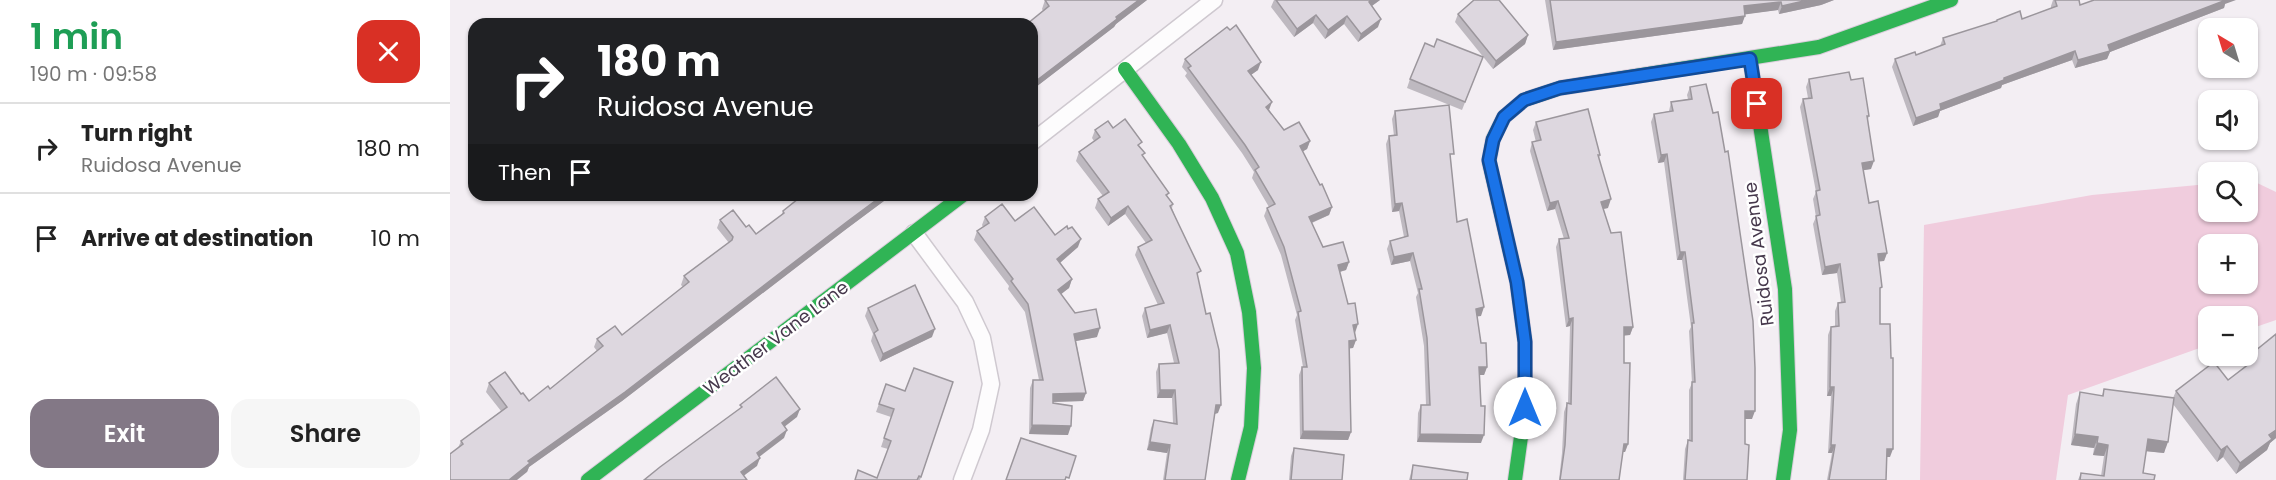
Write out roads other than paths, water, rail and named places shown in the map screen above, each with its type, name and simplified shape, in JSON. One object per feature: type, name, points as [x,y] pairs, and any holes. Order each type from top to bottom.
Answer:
[{"type":"street","points":[[1038,137],[1214,0]]},
{"type":"street","points":[[1515,480],[1525,408],[1525,342],[1517,282],[1489,160],[1493,140],[1504,117],[1524,100],[1560,88],[1819,47],[1951,0]]},
{"type":"street","name":"Ruidosa Avenue","points":[[1750,59],[1785,289],[1790,430],[1783,480]]},
{"type":"street","points":[[1125,69],[1179,144],[1212,198],[1237,253],[1249,312],[1254,368],[1251,427],[1238,480]]},
{"type":"street","name":"Weather Vane Lane","points":[[588,480],[955,201]]},
{"type":"street","points":[[914,233],[965,302],[982,338],[991,384],[981,430],[962,480]]}]
